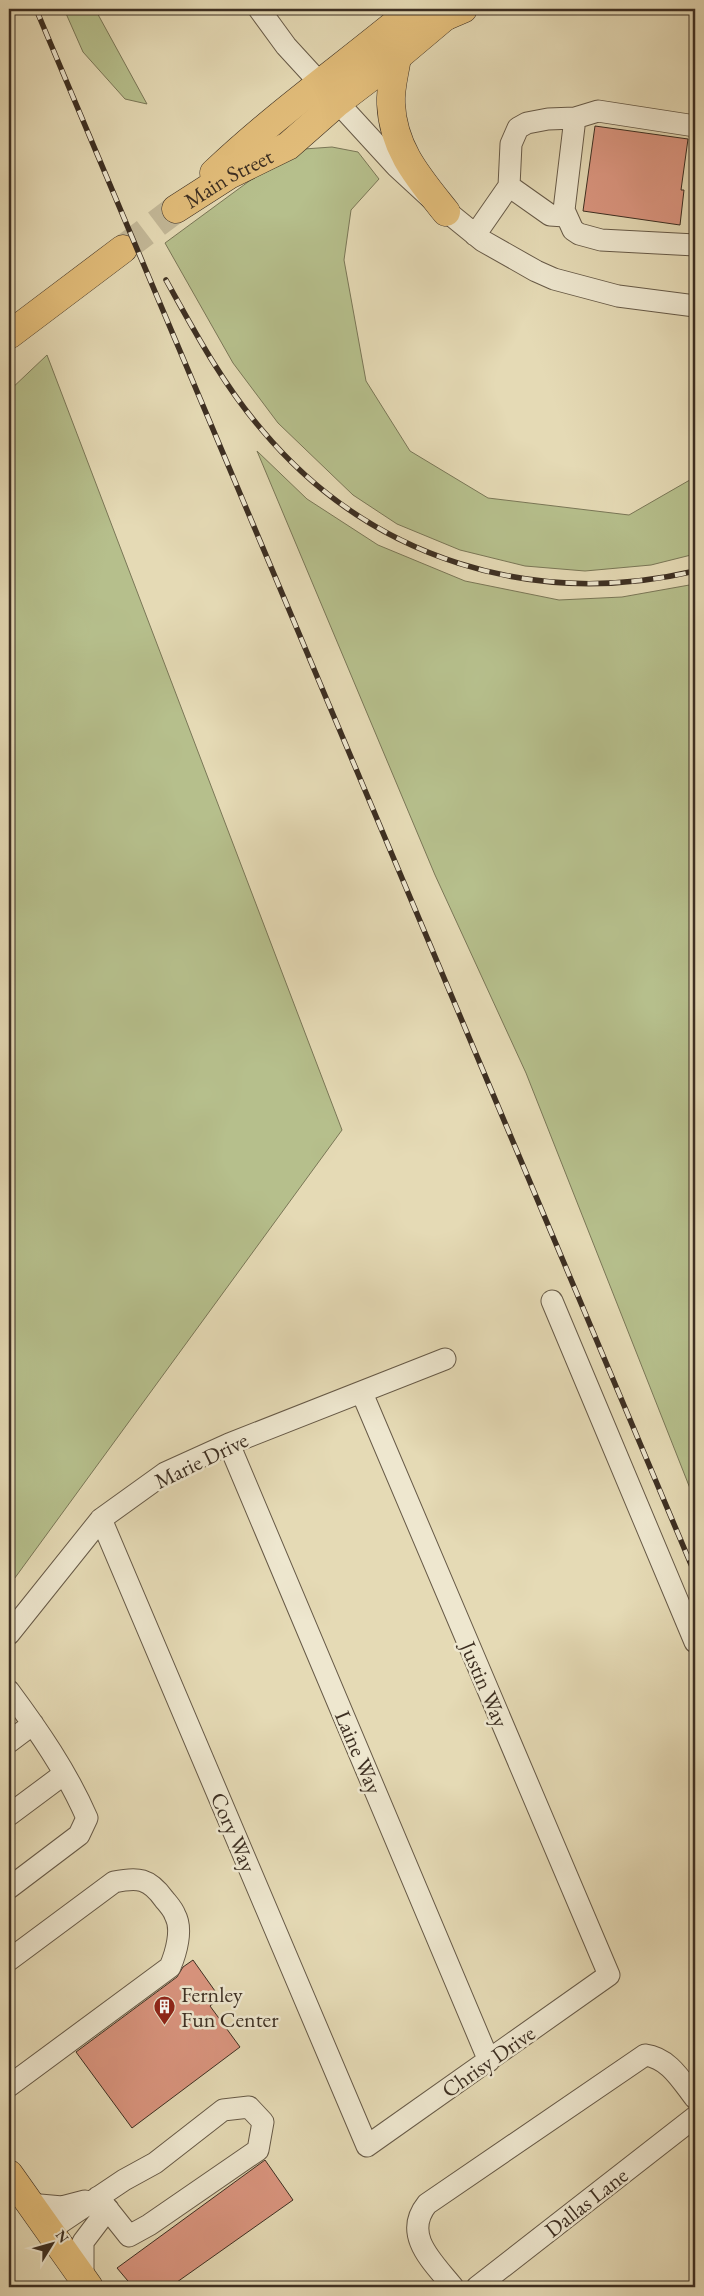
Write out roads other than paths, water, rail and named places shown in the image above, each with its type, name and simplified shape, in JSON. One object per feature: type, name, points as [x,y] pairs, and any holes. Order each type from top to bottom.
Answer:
[{"type":"main road","name":"Main Street","points":[[413,9],[330,92],[288,146],[229,175],[176,210],[250,139],[330,92],[397,58],[453,12]]},
{"type":"main road","points":[[397,58],[391,102],[396,139],[420,178],[446,212]]},
{"type":"main road","points":[[9,335],[123,249]]},
{"type":"main road","points":[[9,2174],[86,2283]]},
{"type":"street","points":[[258,9],[286,46],[396,166],[446,212],[475,235],[508,256],[554,279],[618,296],[695,306]]},
{"type":"street","points":[[475,235],[509,186],[511,144],[518,128],[527,123],[548,119],[575,118],[598,111],[695,125]]},
{"type":"street","points":[[575,118],[564,210],[569,225],[579,234],[601,240],[695,245]]},
{"type":"street","points":[[509,186],[550,215],[565,216]]},
{"type":"street","points":[[552,1301],[695,1642]]},
{"type":"street","name":"Marie Drive","points":[[9,1634],[101,1519],[165,1473],[229,1444],[362,1393],[445,1358]]},
{"type":"street","name":"Justin Way","points":[[362,1393],[609,1975]]},
{"type":"street","name":"Laine Way","points":[[229,1444],[489,2061]]},
{"type":"street","name":"Cory Way","points":[[101,1519],[366,2146]]},
{"type":"street","points":[[9,1690],[64,1774],[87,1818],[79,1834],[9,1888]]},
{"type":"street","points":[[9,1742],[33,1724]]},
{"type":"street","points":[[9,1816],[64,1774]]},
{"type":"street","points":[[9,1960],[114,1882],[131,1878],[145,1881],[157,1889],[176,1916],[178,1934],[175,1956],[170,1967],[9,2086]]},
{"type":"street","name":"Chrisy Drive","points":[[366,2146],[609,1975]]},
{"type":"street","points":[[453,2287],[422,2246],[416,2225],[419,2214],[427,2204],[645,2055],[654,2056],[667,2062],[695,2098]]},
{"type":"street","points":[[48,2231],[103,2203],[224,2110],[250,2106],[263,2122],[258,2150],[149,2226],[129,2236],[103,2203]]},
{"type":"street","name":"Dallas Lane","points":[[488,2284],[695,2117]]},
{"type":"street","points":[[30,2204],[62,2207],[103,2203]]},
{"type":"street","points":[[86,2283],[83,2242],[103,2203]]},
{"type":"tunnel","points":[[123,249],[176,209]]},
{"type":"railway","points":[[36,9],[695,1574]]},
{"type":"railway","points":[[166,280],[222,376],[262,430],[305,475],[352,512],[404,541],[458,563],[515,577],[574,583],[634,581],[695,571]]},
{"type":"place","name":"Fernley Fun Center","points":[[165,2026]]}]
